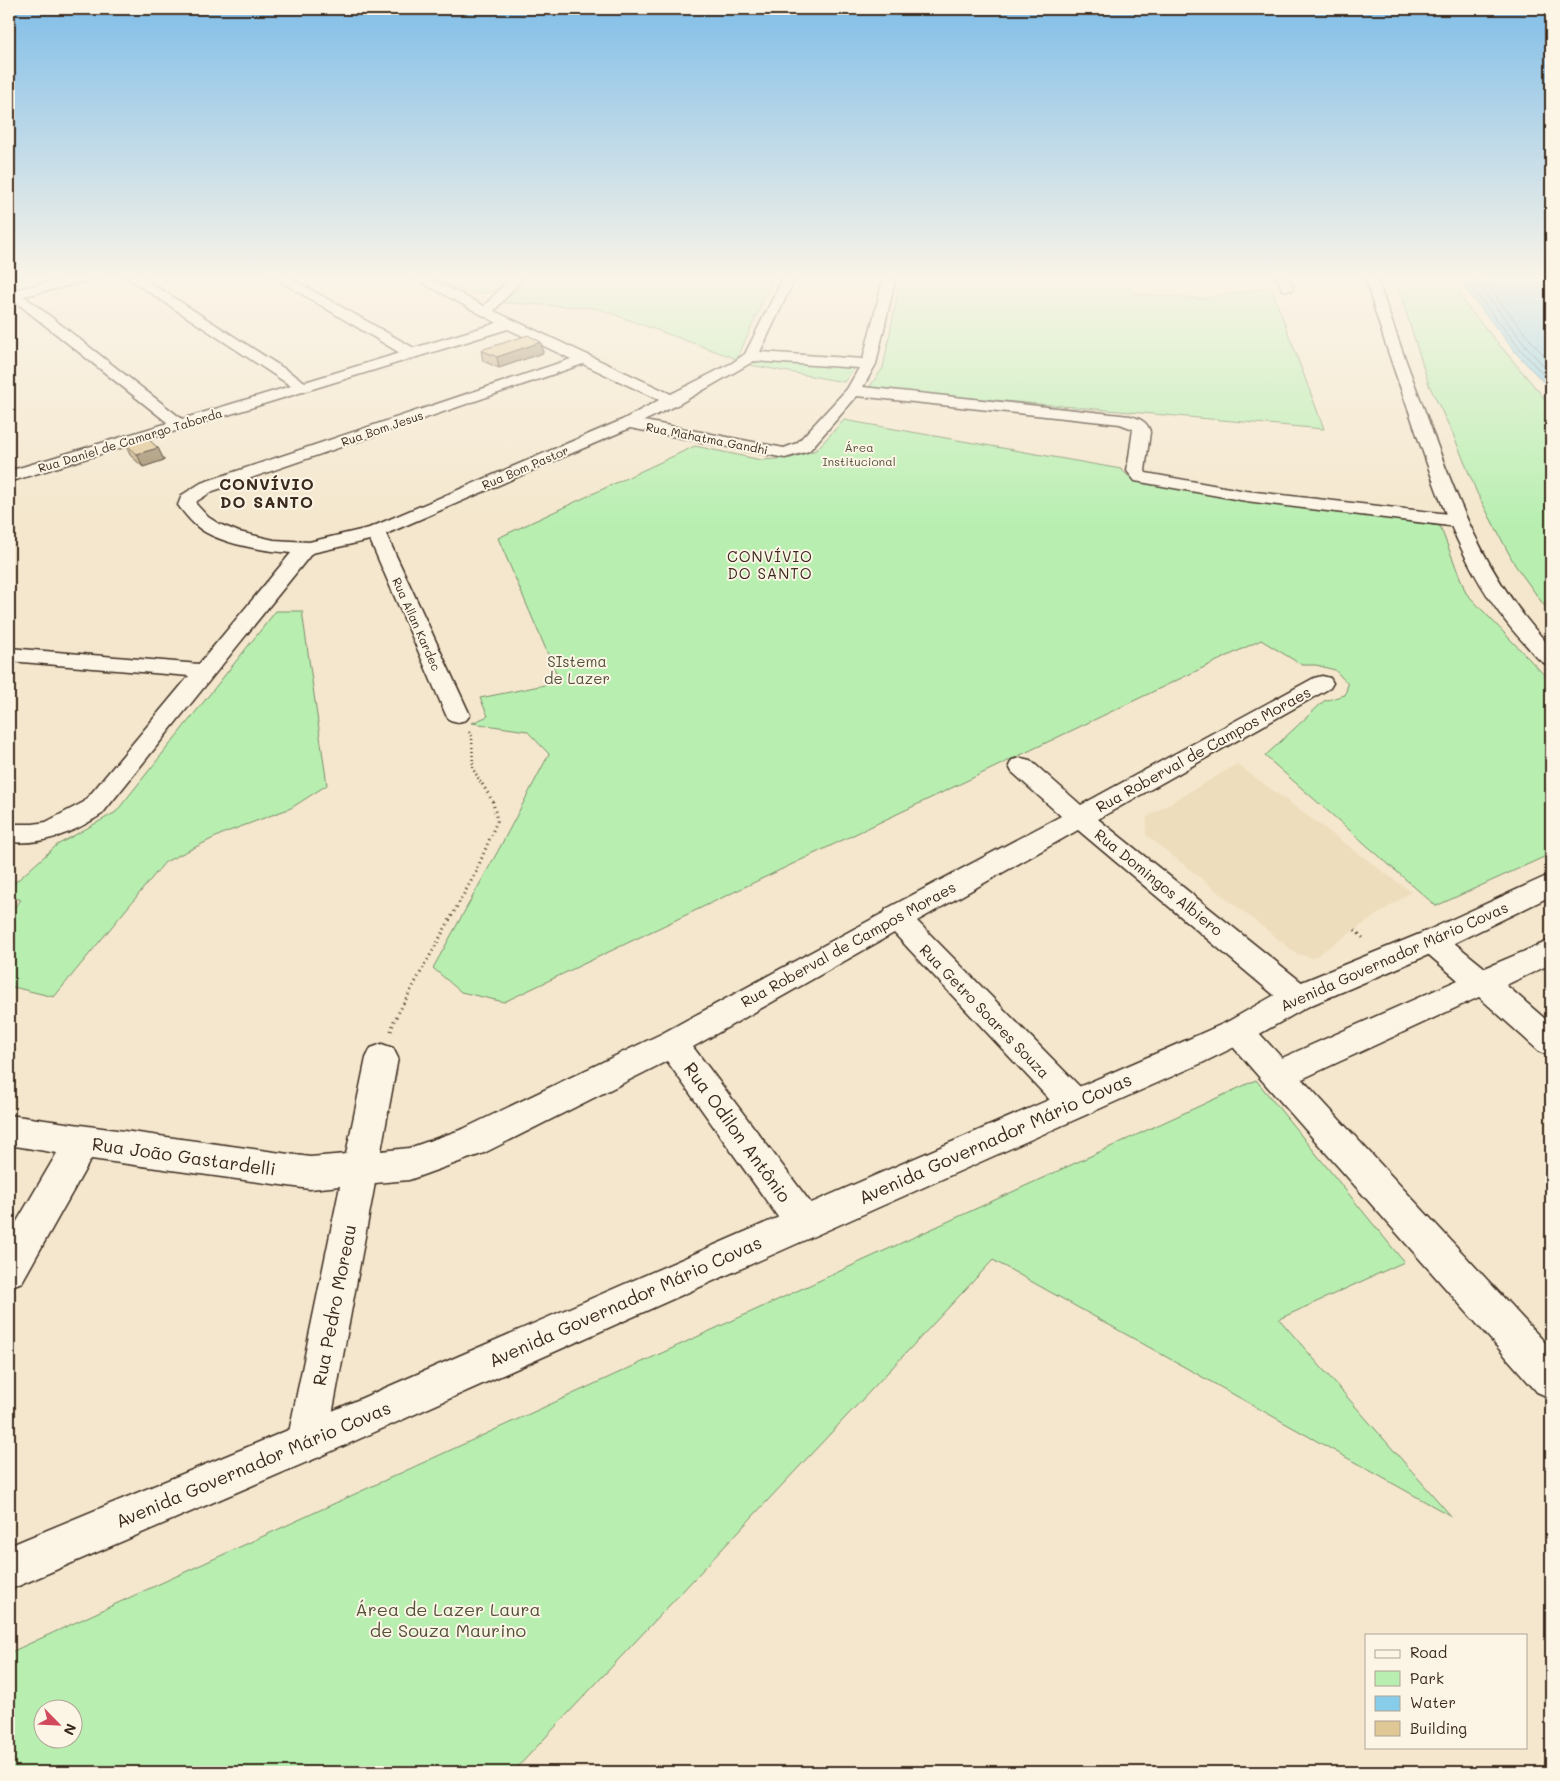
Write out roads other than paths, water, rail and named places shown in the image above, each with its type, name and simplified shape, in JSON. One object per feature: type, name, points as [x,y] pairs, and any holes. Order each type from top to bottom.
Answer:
[{"type":"street","points":[[94,359],[179,424]]},
{"type":"street","points":[[260,359],[303,387]]},
{"type":"street","name":"Rua Daniel de Camargo Taborda","points":[[9,477],[21,466],[179,424],[396,359]]},
{"type":"street","points":[[585,359],[673,401]]},
{"type":"street","name":"Rua Bom Jesus","points":[[306,548],[277,545],[232,536],[212,529],[199,520],[187,505],[188,498],[207,487],[585,359]]},
{"type":"street","name":"Rua Bom Pastor","points":[[306,548],[333,544],[376,532],[628,423],[673,401],[747,359]]},
{"type":"street","points":[[797,359],[870,364]]},
{"type":"street","points":[[871,359],[870,364],[852,391],[1120,419],[1140,427],[1142,432],[1136,471],[1141,477],[1246,496],[1458,521]]},
{"type":"street","points":[[1399,359],[1449,504],[1477,561],[1502,604],[1537,646],[1551,659]]},
{"type":"street","name":"Rua Mahatma Gandhi","points":[[628,423],[785,453],[803,447],[852,391]]},
{"type":"street","name":"Rua Allan Kardec","points":[[376,532],[458,715]]},
{"type":"street","points":[[9,833],[24,835],[46,832],[62,826],[93,808],[306,548]]},
{"type":"street","points":[[9,654],[206,670]]},
{"type":"street","name":"Rua Roberval de Campos Moraes","points":[[360,1168],[409,1164],[472,1142],[672,1042],[1322,683]]},
{"type":"street","name":"Rua Domingos Albiero","points":[[1021,766],[1079,817],[1298,996]]},
{"type":"street","name":"Avenida Governador Mário Covas","points":[[9,1568],[307,1442],[1074,1104],[1238,1031],[1298,996],[1432,940],[1551,884]]},
{"type":"street","name":"Rua Getro Soares Souza","points":[[896,917],[1074,1104]]},
{"type":"street","points":[[1432,940],[1551,1043]]},
{"type":"street","points":[[1277,1075],[1551,950]]},
{"type":"street","points":[[1238,1031],[1551,1378]]},
{"type":"street","name":"Rua Odilon Antônio","points":[[672,1042],[803,1222]]},
{"type":"street","name":"Rua Pedro Moreau","points":[[307,1442],[382,1058]]},
{"type":"street","name":"Rua João Gastardelli","points":[[9,1130],[82,1142],[310,1173],[360,1168]]},
{"type":"street","points":[[9,1269],[82,1142]]},
{"type":"water","points":[[1522,359],[1551,359],[1551,390]]},
{"type":"district","name":"CONVÍVIO DO SANTO","points":[[267,492]]},
{"type":"district","name":"CONVÍVIO DO SANTO","points":[[770,564]]},
{"type":"park label","name":"Área Institucional","points":[[859,454]]},
{"type":"park label","name":"SIstema de Lazer","points":[[577,670]]},
{"type":"park label","name":"Área de Lazer Laura de Souza Maurino","points":[[448,1619]]}]
